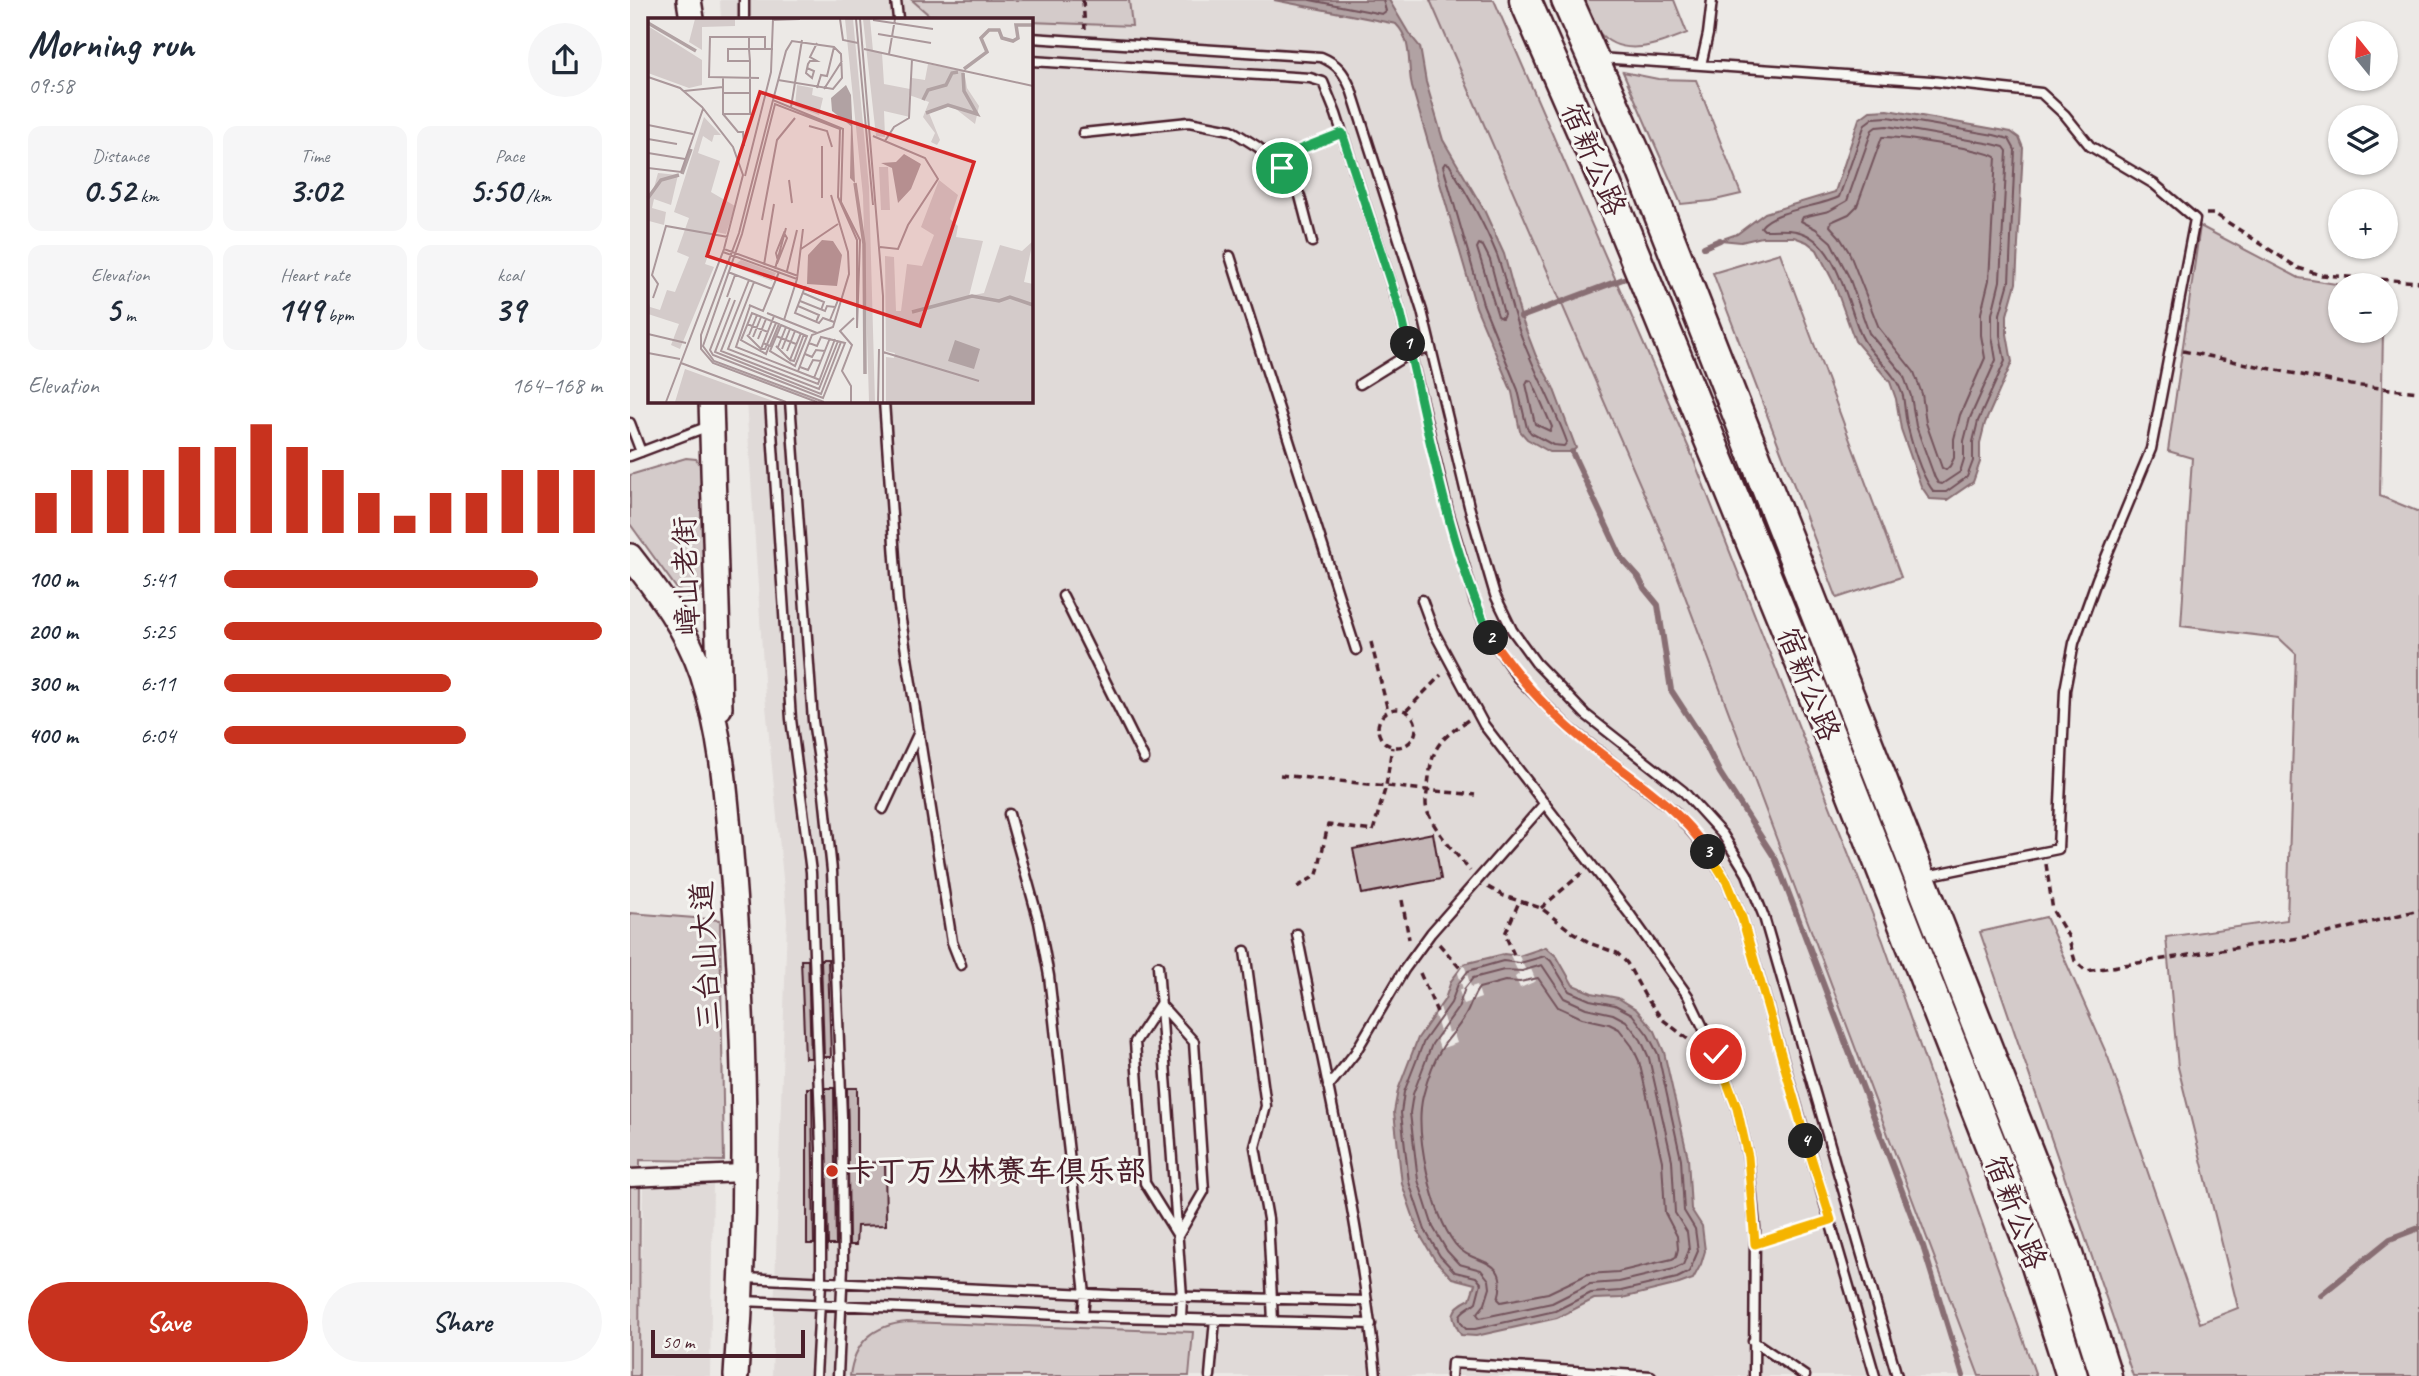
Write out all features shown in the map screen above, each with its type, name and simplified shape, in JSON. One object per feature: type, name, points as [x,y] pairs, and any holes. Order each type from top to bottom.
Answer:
[{"type":"highway","name":"宿新公路","points":[[1525,0],[1605,183],[1806,675],[2032,1250],[2072,1376]]},
{"type":"highway","name":"宿新公路","points":[[1567,0],[1642,169],[2064,1245],[2106,1376]]},
{"type":"main road","points":[[689,0],[692,18]]},
{"type":"main road","name":"嶂山老街","points":[[711,402],[721,749]]},
{"type":"main road","name":"三台山大道","points":[[630,556],[670,610],[692,650],[710,700],[721,749],[743,1063],[742,1278],[737,1376]]},
{"type":"street","points":[[630,1178],[743,1174]]},
{"type":"lane","points":[[744,0],[744,18]]},
{"type":"lane","points":[[895,0],[898,18]]},
{"type":"lane","points":[[1700,65],[1708,34],[1712,0]]},
{"type":"lane","points":[[1032,38],[1321,57],[1334,62],[1344,73],[1422,311],[1469,506],[1495,595],[1511,630],[1536,663],[1585,713],[1684,791],[1723,835],[1747,874],[1764,917],[1897,1376]]},
{"type":"lane","points":[[1592,58],[1931,81],[2041,93],[2090,146],[2154,184],[2195,219],[2151,449],[2097,579],[2074,643],[2065,690],[2058,849],[1919,877]]},
{"type":"lane","points":[[1032,61],[1310,78],[1323,82],[1401,314],[1448,511],[1475,602],[1491,638],[1518,678],[1568,727],[1674,811],[1704,846],[1727,882],[1742,918],[1875,1376]]},
{"type":"lane","points":[[1083,133],[1189,122],[1231,130],[1258,147],[1282,168],[1300,196],[1312,242]]},
{"type":"lane","points":[[1230,256],[1356,650]]},
{"type":"lane","points":[[1360,384],[1410,353],[1431,348]]},
{"type":"lane","points":[[770,402],[792,719],[811,872],[820,1119],[821,1283],[816,1376]]},
{"type":"lane","points":[[790,402],[813,721],[832,871],[842,1117],[842,1284],[838,1376]]},
{"type":"lane","points":[[884,402],[898,601],[953,942],[961,965]]},
{"type":"lane","points":[[630,423],[641,452]]},
{"type":"lane","points":[[630,456],[712,425]]},
{"type":"lane","points":[[1063,596],[1144,760]]},
{"type":"lane","points":[[1422,600],[1433,630],[1484,725],[1688,996],[1716,1054],[1737,1108],[1748,1157],[1755,1244],[1754,1376]]},
{"type":"lane","points":[[883,809],[919,732]]},
{"type":"lane","points":[[1328,1087],[1355,1054],[1430,933],[1545,803]]},
{"type":"lane","points":[[1009,814],[1039,922],[1049,976],[1085,1294],[1083,1316]]},
{"type":"lane","points":[[1297,934],[1367,1301],[1376,1376]]},
{"type":"lane","points":[[1245,951],[1266,1106],[1255,1147],[1268,1219],[1273,1321]]},
{"type":"lane","points":[[1158,966],[1182,1297],[1181,1318]]},
{"type":"lane","points":[[1160,1004],[1135,1042],[1145,1183],[1178,1236]]},
{"type":"lane","points":[[1160,1004],[1194,1042],[1204,1191],[1178,1236]]},
{"type":"lane","points":[[742,1278],[1085,1294],[1367,1301]]},
{"type":"lane","points":[[741,1301],[1083,1316],[1371,1324]]},
{"type":"lane","points":[[1210,1376],[1214,1319]]},
{"type":"lane","points":[[1754,1341],[1805,1376]]},
{"type":"lane","points":[[1451,1376],[1452,1363],[1651,1376]]},
{"type":"path","points":[[1083,0],[1086,41]]},
{"type":"path","points":[[1273,160],[1342,133]]},
{"type":"path","points":[[2195,219],[2204,214],[2215,214],[2298,268],[2321,275],[2419,282]]},
{"type":"path","points":[[2171,348],[2351,385],[2419,391]]},
{"type":"path","points":[[1371,642],[1388,711]]},
{"type":"path","points":[[1406,711],[1451,664]]},
{"type":"path","points":[[1394,709],[1406,711],[1414,720],[1415,733],[1408,744],[1392,747],[1384,743],[1378,732],[1379,720],[1394,709]]},
{"type":"path","points":[[1478,713],[1449,733],[1431,757],[1425,806],[1429,815],[1477,880],[1504,896],[1541,908],[1592,944],[1617,953],[1627,963],[1662,1020],[1694,1046],[1716,1054]]},
{"type":"path","points":[[1297,887],[1317,875],[1328,825],[1373,831],[1386,786],[1392,747]]},
{"type":"path","points":[[1280,775],[1475,795]]},
{"type":"path","points":[[2045,852],[2053,911],[2068,936],[2075,961],[2086,971],[2324,934],[2419,909]]},
{"type":"path","points":[[1541,908],[1591,865]]},
{"type":"path","points":[[1402,900],[1413,957],[1437,1012]]},
{"type":"path","points":[[1514,955],[1505,934],[1519,902]]},
{"type":"path","points":[[1430,933],[1461,969]]},
{"type":"path","points":[[1755,1244],[1831,1220]]},
{"type":"shaded area","points":[[720,0],[1430,0],[1662,535],[1979,1376],[772,1376],[787,919],[765,696],[746,402],[1032,402],[1032,18],[721,18]]},
{"type":"shaded area","points":[[912,0],[1129,0],[1132,26],[1032,22],[1032,18],[929,15]]},
{"type":"shaded area","points":[[1430,0],[1494,0],[1691,453],[1883,941],[2036,1376],[1979,1376],[1662,535]]},
{"type":"shaded area","points":[[1585,0],[1674,0],[1687,33],[1653,45],[1618,45],[1607,40],[1598,31]]},
{"type":"shaded area","points":[[1623,72],[1658,79],[1696,80],[1741,194],[1681,204]]},
{"type":"shaded area","points":[[2200,226],[2299,278],[2328,283],[2328,343],[2383,343],[2380,496],[2419,512],[2419,1376],[2133,1376],[1980,932],[2046,917],[2108,1057],[2200,1323],[2238,1308],[2178,1067],[2166,937],[2287,920],[2296,654],[2279,638],[2181,626],[2192,458],[2168,451]]},
{"type":"shaded area","points":[[1780,253],[1901,577],[1837,598],[1713,273]]},
{"type":"shaded area","points":[[686,458],[696,459],[703,468],[707,581],[697,594],[688,597],[677,589],[630,524],[630,475]]},
{"type":"shaded area","points":[[630,913],[720,920],[724,1161],[640,1160],[639,1376],[630,1376]]},
{"type":"shaded area","points":[[643,1184],[713,1185],[710,1376],[639,1376]]},
{"type":"shaded area","points":[[907,1322],[1193,1332],[1189,1376],[850,1376],[856,1354],[868,1338],[885,1327]]},
{"type":"water","points":[[1274,0],[1389,0],[1420,47],[1426,82],[1443,140],[1484,210],[1504,254],[1521,317],[1536,356],[1553,387],[1576,448],[1572,452],[1550,452],[1527,439],[1520,431],[1512,392],[1476,307],[1412,87],[1407,46],[1401,31],[1396,24]]},
{"type":"water","points":[[1888,110],[2011,132],[2019,138],[2023,148],[2016,283],[2007,315],[2012,362],[1985,423],[1980,443],[1980,462],[1973,482],[1947,500],[1930,499],[1921,486],[1901,429],[1890,382],[1855,341],[1834,283],[1817,250],[1794,237],[1762,237],[1741,242],[1720,240],[1737,234],[1765,213],[1835,192],[1859,119],[1870,111]]},
{"type":"water","points":[[1546,947],[1557,957],[1573,985],[1592,993],[1618,998],[1636,1009],[1655,1031],[1664,1052],[1688,1158],[1691,1209],[1702,1226],[1705,1251],[1693,1279],[1679,1284],[1622,1298],[1594,1299],[1557,1318],[1476,1336],[1461,1335],[1453,1318],[1455,1310],[1470,1299],[1475,1284],[1452,1278],[1435,1260],[1419,1233],[1402,1184],[1394,1112],[1398,1090],[1418,1038],[1445,999],[1451,981],[1464,964],[1504,954],[1519,956]]},
{"type":"pier","points":[[1510,955],[1519,956],[1526,971],[1531,969],[1536,981],[1520,988],[1515,977],[1519,974]]},
{"type":"pier","points":[[1464,964],[1471,987],[1477,985],[1481,998],[1464,1004],[1459,991],[1463,989],[1458,973]]},
{"type":"pier","points":[[1440,1007],[1448,1033],[1453,1031],[1457,1043],[1440,1049],[1436,1037],[1441,1035],[1435,1015]]},
{"type":"building","points":[[1433,833],[1441,879],[1362,894],[1353,849]]},
{"type":"building","points":[[821,959],[828,959],[831,1057],[824,1057]]},
{"type":"building","points":[[801,960],[808,960],[811,1058],[805,1058]]},
{"type":"building","points":[[807,1088],[812,1088],[814,1244],[807,1244]]},
{"type":"building","points":[[825,1088],[834,1088],[836,1245],[828,1245]]},
{"type":"building","points":[[847,1088],[857,1088],[857,1163],[885,1162],[886,1225],[857,1226],[856,1245],[849,1245]]},
{"type":"waterway","points":[[1704,247],[1720,240]]},
{"type":"waterway","points":[[1521,317],[1623,279]]},
{"type":"waterway","points":[[1572,452],[1622,559],[1658,605],[1671,690],[1776,860],[1923,1246],[1963,1376]]},
{"type":"waterway","points":[[2321,1295],[2390,1239],[2419,1228]]},
{"type":"place","name":"卡丁万丛林赛车俱乐部","points":[[832,1171]]},
{"type":"route","points":[[1282,168],[1273,160],[1342,133],[1401,314],[1448,511],[1475,602],[1491,638],[1518,678],[1568,727],[1674,811],[1704,846],[1727,882],[1742,918],[1831,1220],[1755,1244],[1748,1157],[1737,1108],[1716,1054]]}]
